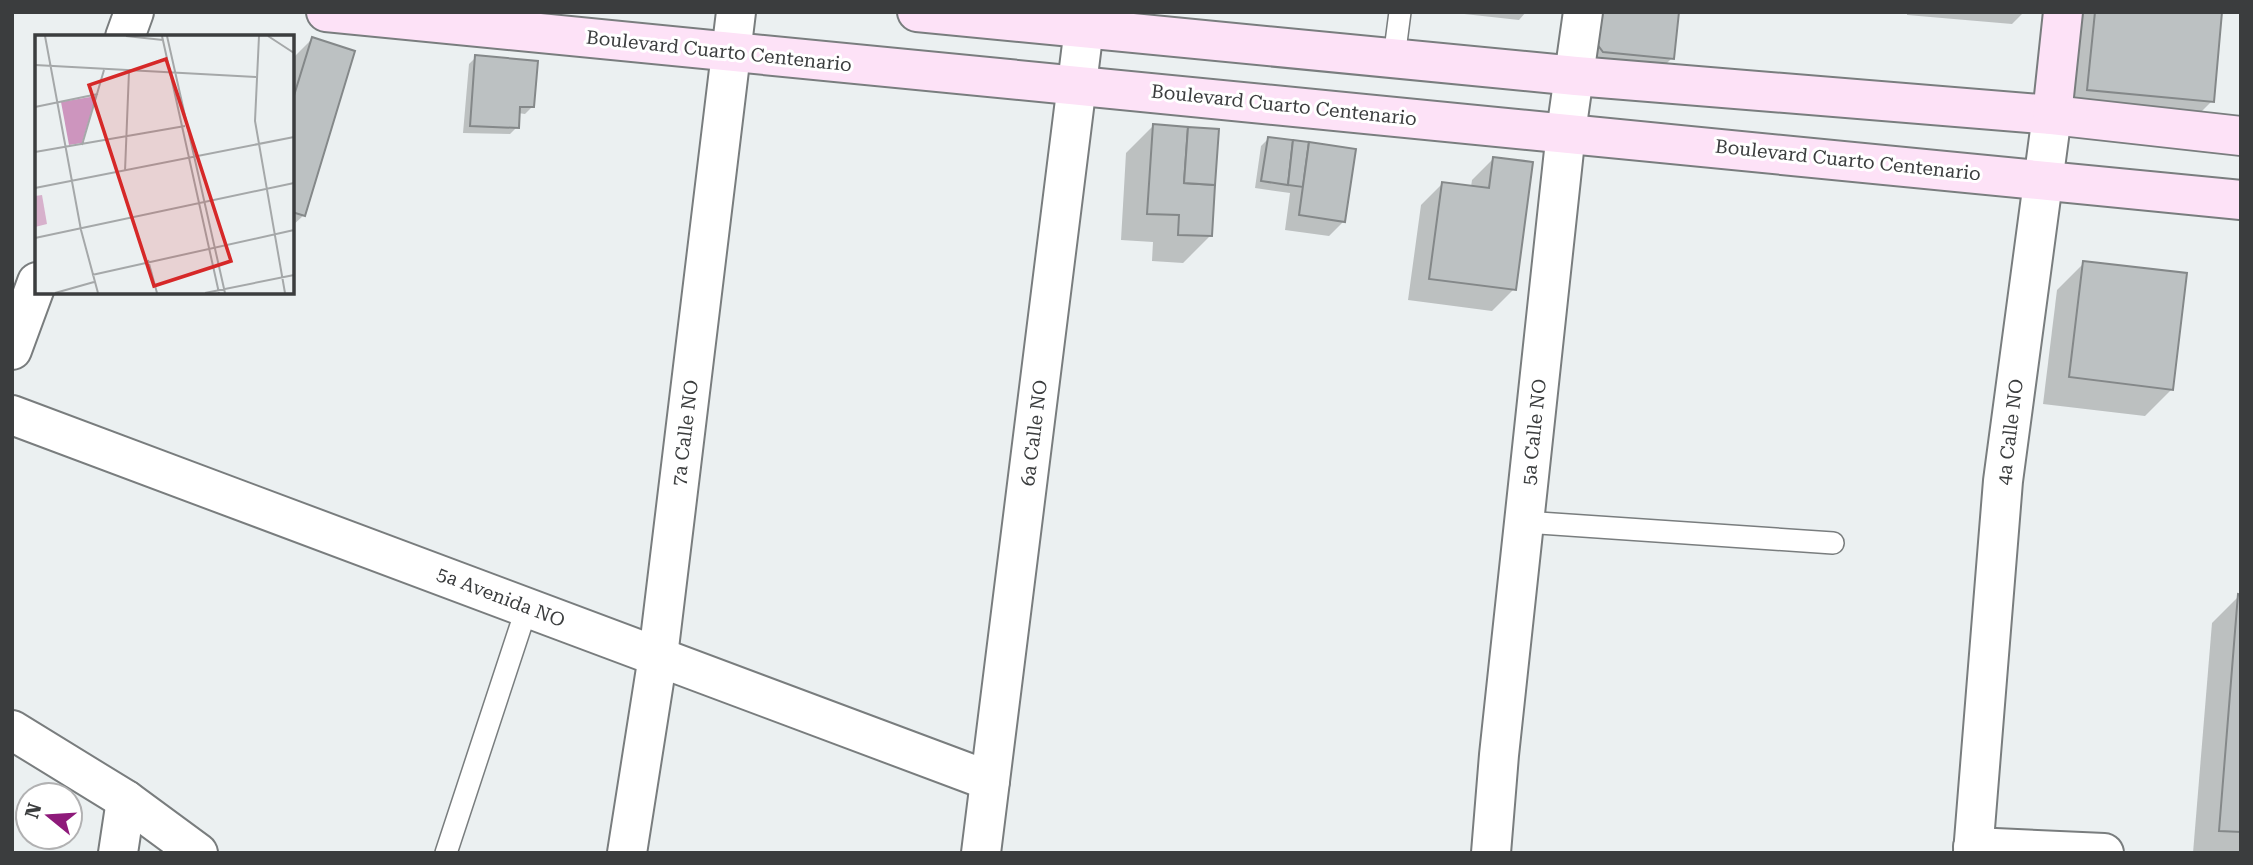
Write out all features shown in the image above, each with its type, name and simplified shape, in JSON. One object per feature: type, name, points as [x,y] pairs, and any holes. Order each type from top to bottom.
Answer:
[{"type":"main road","name":"Boulevard Cuarto Centenario","points":[[326,12],[2241,200]]},
{"type":"main road","points":[[918,12],[1085,21],[1394,58],[1576,76],[2052,115],[2241,136]]},
{"type":"main road","name":"4a Calle NO","points":[[2052,115],[2063,12]]},
{"type":"street","points":[[126,35],[134,12]]},
{"type":"street","name":"7a Calle NO","points":[[626,853],[658,656],[736,12]]},
{"type":"street","name":"5a Calle NO","points":[[1491,853],[1566,132],[1583,12]]},
{"type":"street","name":"6a Calle NO","points":[[981,853],[1085,21]]},
{"type":"street","name":"4a Calle NO","points":[[1973,850],[2003,481],[2052,115]]},
{"type":"street","points":[[12,350],[35,287]]},
{"type":"street","name":"5a Avenida NO","points":[[12,415],[990,781]]},
{"type":"street","points":[[12,730],[125,800],[198,853]]},
{"type":"street","points":[[118,853],[125,800]]},
{"type":"street","points":[[1973,850],[2104,853]]},
{"type":"lane","points":[[1394,58],[1400,12]]},
{"type":"lane","points":[[1524,522],[1833,542]]},
{"type":"lane","points":[[446,853],[527,607]]},
{"type":"building","points":[[1601,12],[1679,12],[1674,59],[1603,52],[1597,44]]},
{"type":"building","points":[[2095,12],[2222,12],[2214,102],[2087,90]]},
{"type":"building","points":[[312,37],[355,51],[305,216],[294,213],[294,96]]},
{"type":"building","points":[[475,55],[538,61],[534,107],[520,107],[519,128],[470,126]]},
{"type":"building","points":[[1153,124],[1188,127],[1184,183],[1215,185],[1212,236],[1178,235],[1179,215],[1147,214]]},
{"type":"building","points":[[1188,127],[1219,129],[1215,185],[1184,183]]},
{"type":"building","points":[[1268,137],[1293,140],[1288,185],[1261,181]]},
{"type":"building","points":[[1293,140],[1309,142],[1303,187],[1288,185]]},
{"type":"building","points":[[1309,142],[1356,149],[1345,222],[1299,215]]},
{"type":"building","points":[[1493,157],[1533,162],[1516,290],[1429,279],[1442,182],[1489,188]]},
{"type":"building","points":[[2083,261],[2187,273],[2173,390],[2069,377]]},
{"type":"building","points":[[2238,594],[2241,595],[2241,832],[2219,831]]}]
